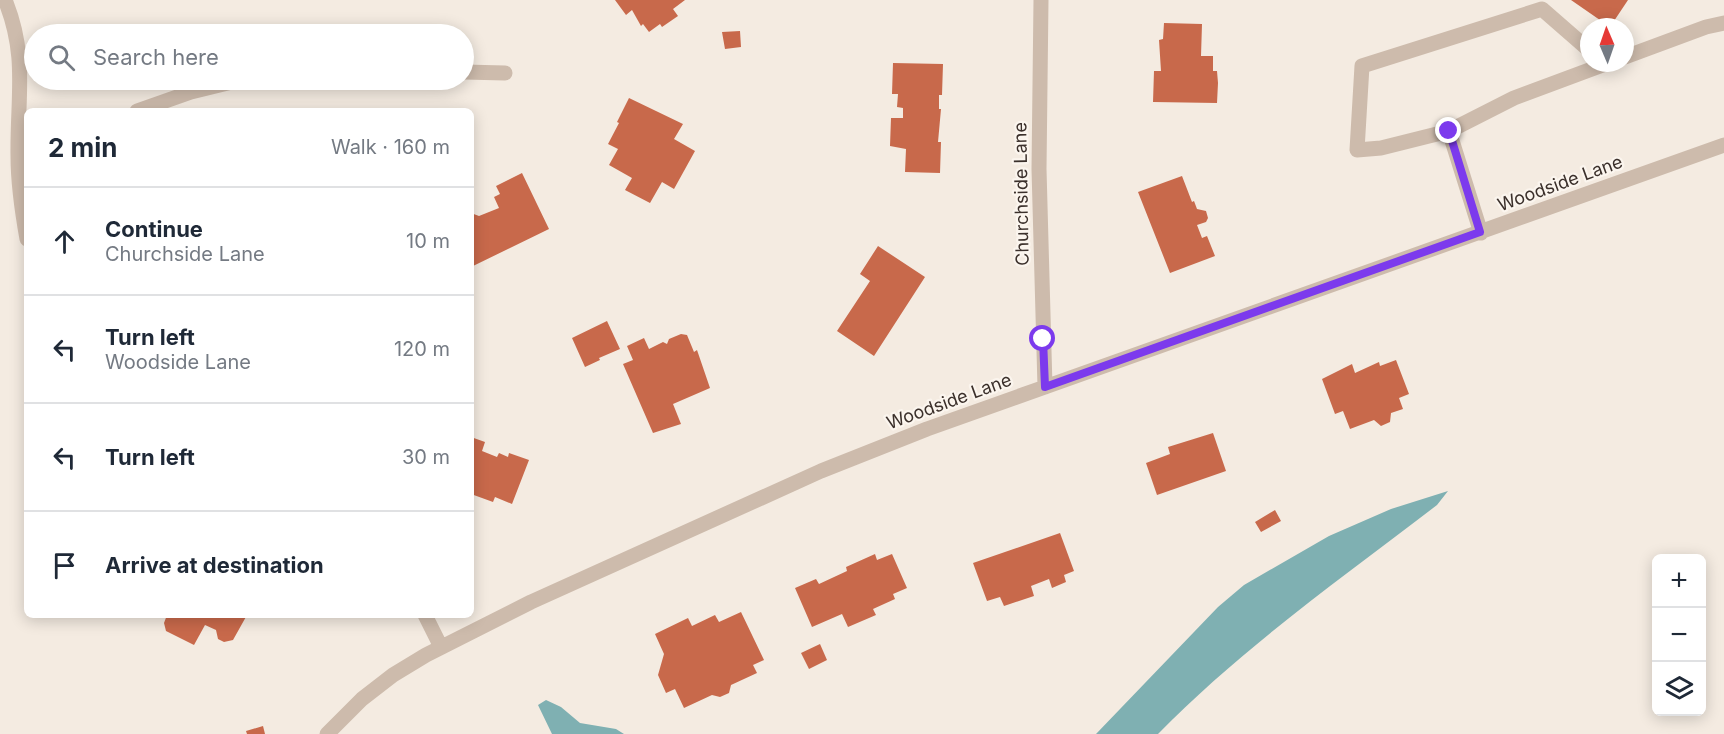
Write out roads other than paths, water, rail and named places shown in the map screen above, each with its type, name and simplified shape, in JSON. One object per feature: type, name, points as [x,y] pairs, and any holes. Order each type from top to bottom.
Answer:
[{"type":"street","points":[[5,0],[12,18],[19,51],[21,207],[24,223]]},
{"type":"street","name":"Churchside Lane","points":[[1041,0],[1039,169],[1045,387]]},
{"type":"street","points":[[1580,42],[1542,9],[1362,66],[1357,150],[1381,148],[1449,131],[1514,98],[1582,72]]},
{"type":"street","points":[[1634,54],[1706,27],[1724,23]]},
{"type":"street","points":[[474,72],[505,73]]},
{"type":"street","points":[[146,108],[199,90]]},
{"type":"street","points":[[1449,131],[1480,232]]},
{"type":"street","name":"Woodside Lane","points":[[327,734],[362,699],[393,675],[441,647],[541,597],[821,471],[927,429],[1724,145]]},
{"type":"street","points":[[426,618],[441,647]]},
{"type":"water","points":[[1448,491],[1437,505],[1258,643],[1190,702],[1158,734],[1096,734],[1218,607],[1244,585],[1329,536],[1391,509]]},
{"type":"water","points":[[546,700],[561,707],[580,723],[616,729],[624,734],[552,734],[538,705]]}]
